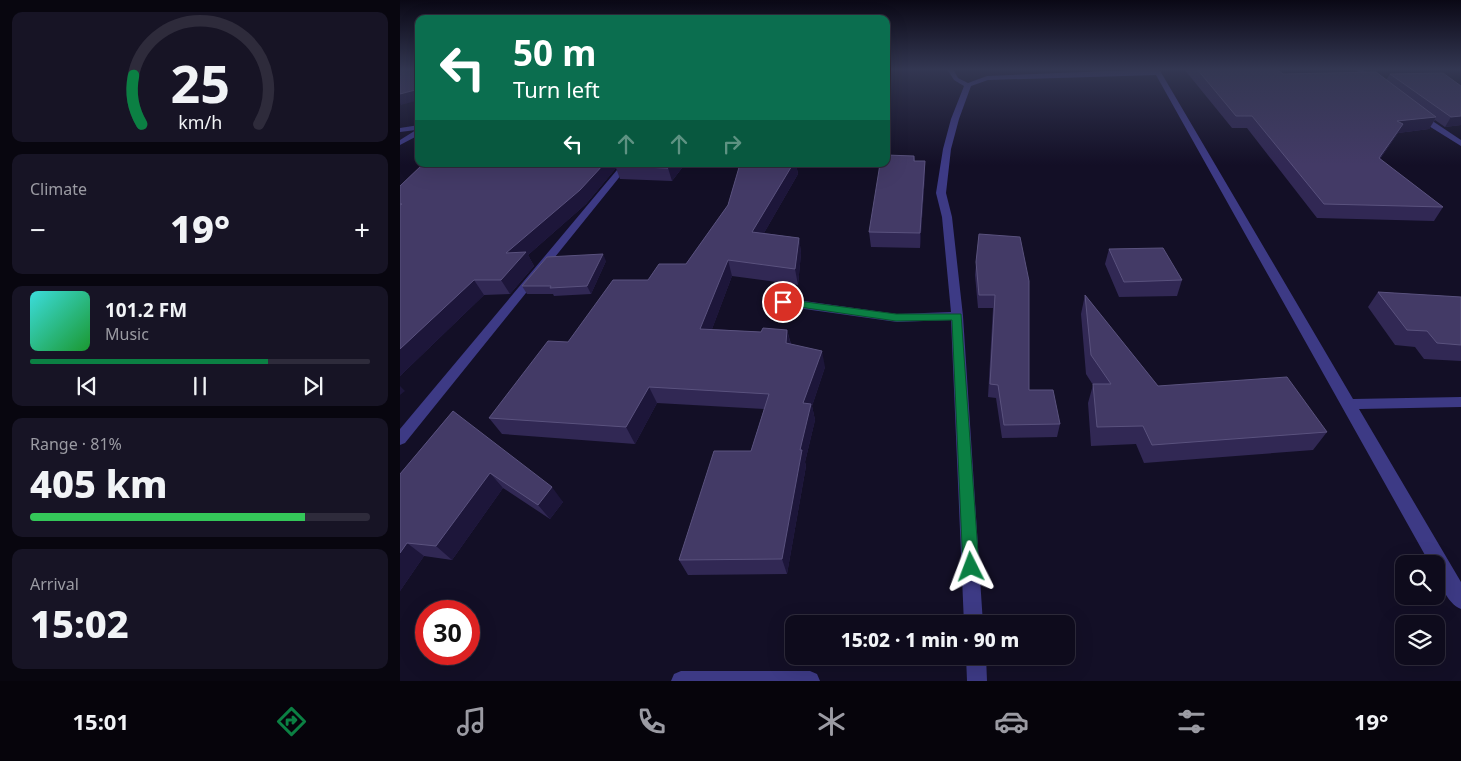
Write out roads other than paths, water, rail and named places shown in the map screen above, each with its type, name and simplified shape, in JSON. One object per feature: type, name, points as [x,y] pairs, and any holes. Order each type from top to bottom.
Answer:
[{"type":"street","points":[[962,101],[947,149],[942,193],[947,217],[957,316],[974,615]]},
{"type":"street","points":[[1174,101],[1461,600]]},
{"type":"street","points":[[1414,111],[1461,144]]},
{"type":"street","points":[[400,130],[415,128]]},
{"type":"street","points":[[400,143],[415,134]]},
{"type":"street","points":[[400,439],[624,167]]},
{"type":"street","points":[[783,302],[896,318],[957,316]]},
{"type":"street","points":[[1348,404],[1461,402]]},
{"type":"street","points":[[976,665],[977,681]]},
{"type":"street","points":[[681,681],[810,681]]}]
